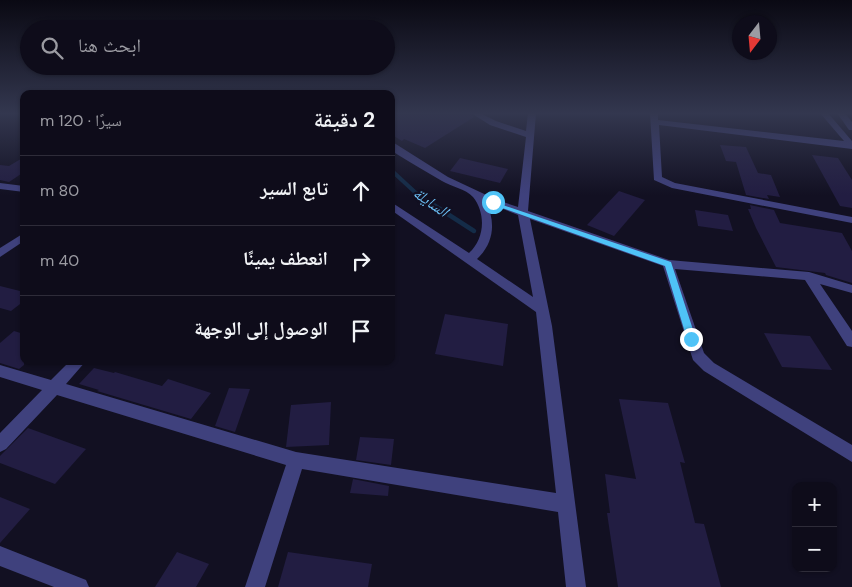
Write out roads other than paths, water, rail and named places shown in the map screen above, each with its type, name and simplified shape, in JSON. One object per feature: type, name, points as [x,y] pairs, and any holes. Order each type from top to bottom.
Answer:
[{"type":"street","points":[[529,140],[523,212],[541,308],[576,587]]},
{"type":"street","points":[[656,140],[657,178],[672,184],[852,220]]},
{"type":"street","points":[[813,140],[852,145]]},
{"type":"street","points":[[395,148],[445,179],[493,202],[668,264],[809,276],[852,289]]},
{"type":"street","points":[[0,186],[20,188]]},
{"type":"street","points":[[469,259],[477,254],[489,224],[486,212],[476,194]]},
{"type":"street","points":[[395,208],[541,308]]},
{"type":"street","points":[[0,254],[20,239]]},
{"type":"street","points":[[668,264],[698,356],[710,367],[852,454]]},
{"type":"street","points":[[809,276],[852,342]]},
{"type":"street","points":[[0,444],[75,365]]},
{"type":"street","points":[[0,371],[296,460],[566,504]]},
{"type":"street","points":[[255,587],[296,460]]},
{"type":"street","points":[[0,556],[79,587]]},
{"type":"waterway","name":"السايلة","points":[[395,174],[417,194]]},
{"type":"waterway","name":"السايلة","points":[[415,193],[474,231]]}]
